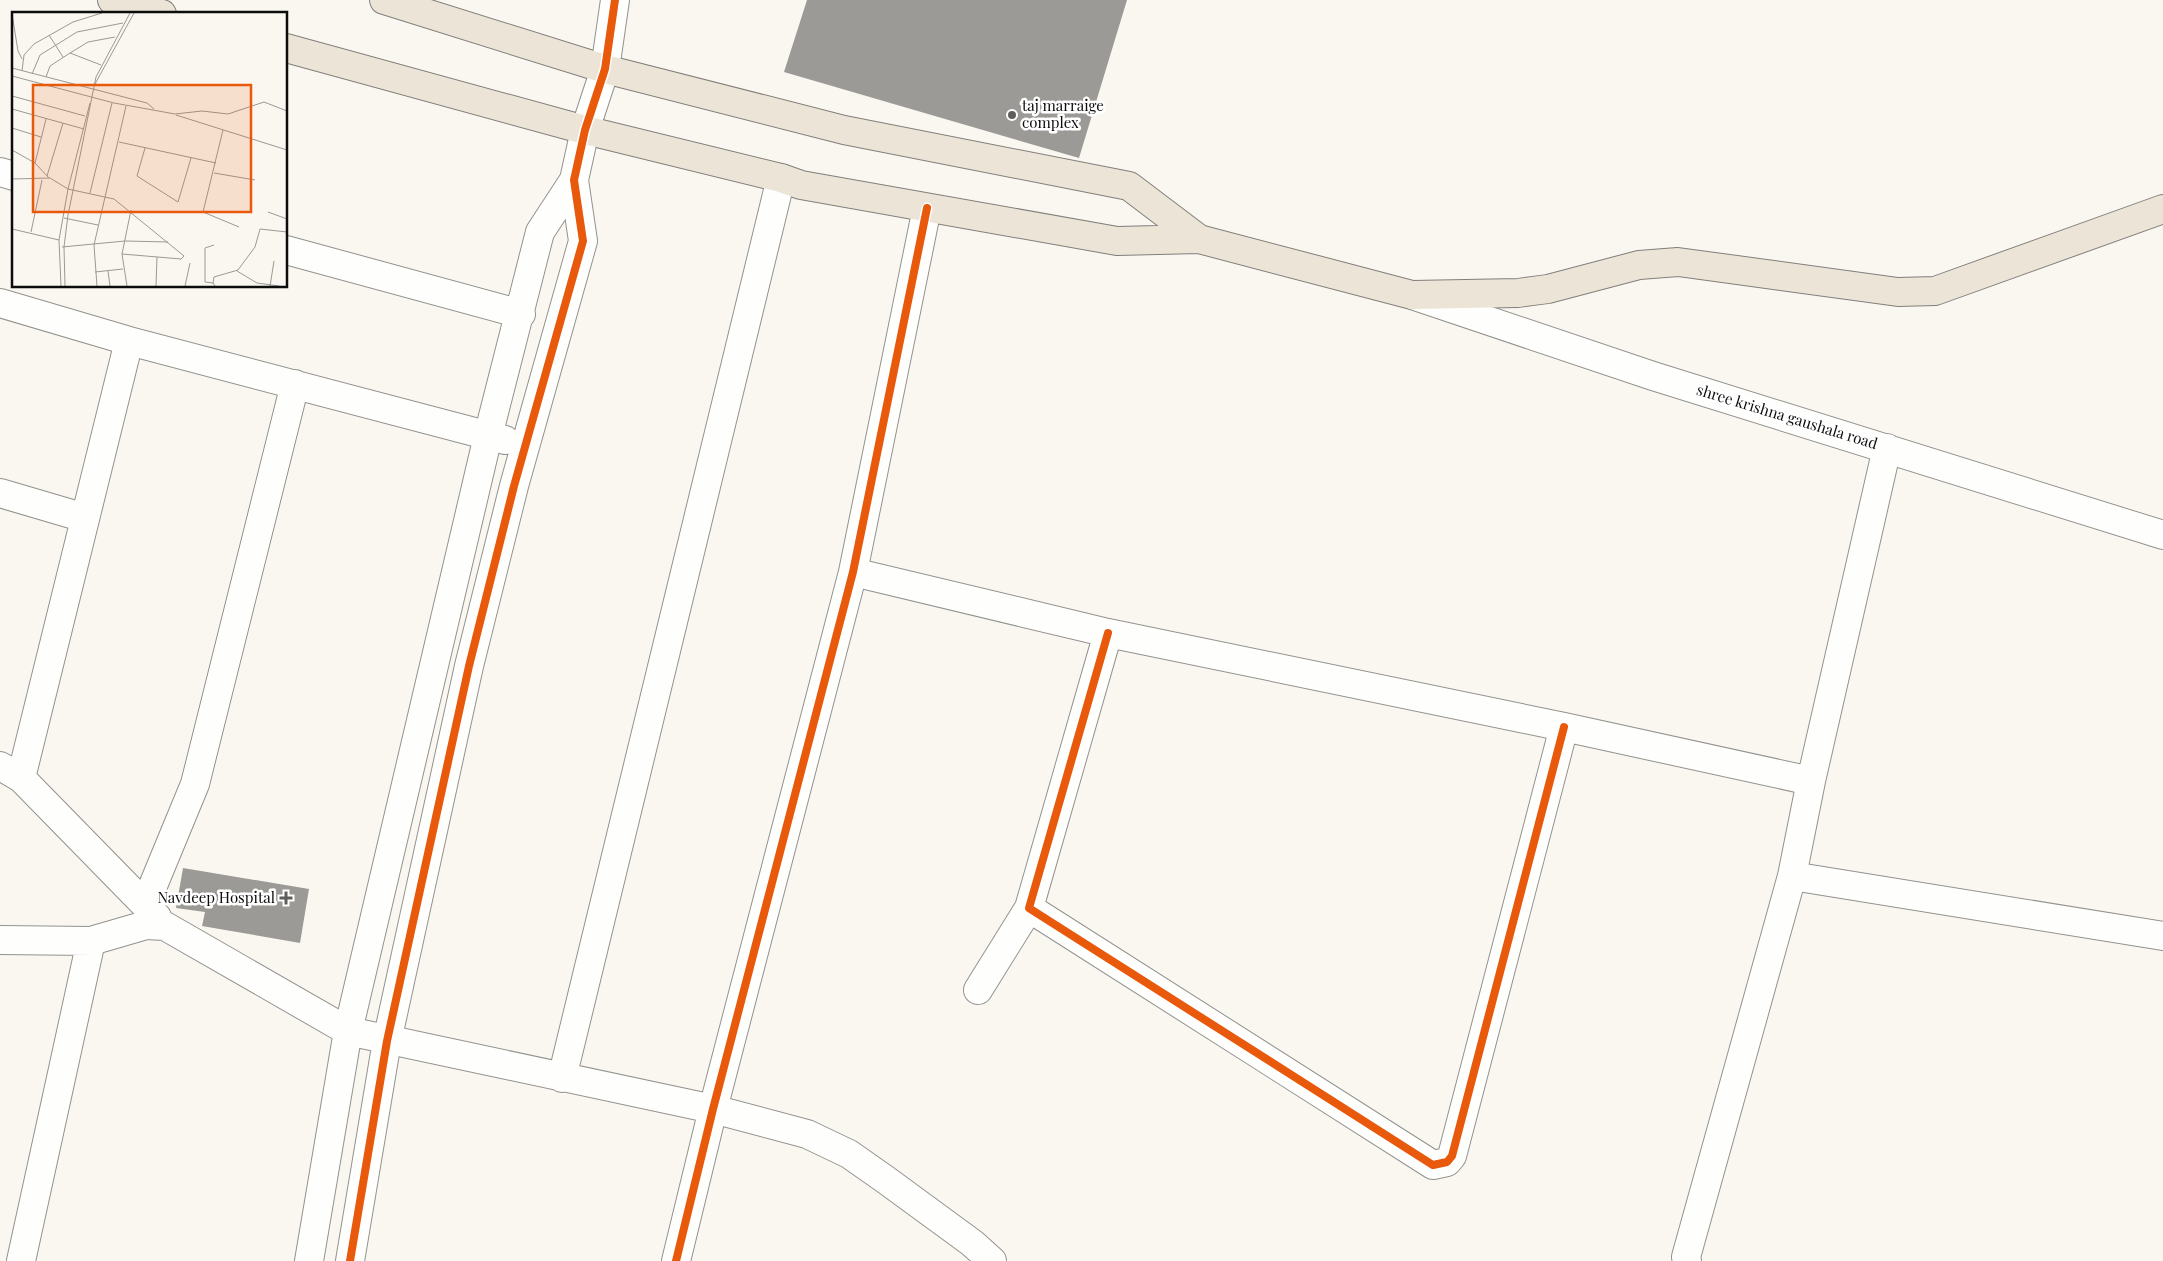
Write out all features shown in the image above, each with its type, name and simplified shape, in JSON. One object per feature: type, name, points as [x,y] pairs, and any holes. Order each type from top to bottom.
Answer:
[{"type":"main road","points":[[112,0],[155,12]]},
{"type":"main road","points":[[384,0],[605,69],[844,130],[1129,186],[1199,239]]},
{"type":"main road","points":[[288,49],[585,130],[781,178],[801,185],[1117,241],[1199,239],[1412,295],[1518,293],[1548,289],[1639,265],[1678,262],[1898,292],[1935,291],[2163,209]]},
{"type":"street","points":[[309,1261],[348,1031],[488,436],[521,314],[540,232],[574,180],[585,130],[605,69],[616,1]]},
{"type":"street","points":[[562,1078],[781,178]]},
{"type":"street","points":[[350,1261],[387,1041],[469,666],[525,446],[583,241],[574,180]]},
{"type":"street","points":[[676,1261],[713,1109],[854,572],[928,208]]},
{"type":"street","points":[[288,251],[521,314]]},
{"type":"street","name":"shree krishna gaushala road","points":[[1412,295],[1653,376],[2163,535]]},
{"type":"street","points":[[0,303],[129,341],[525,446]]},
{"type":"street","points":[[129,341],[85,518],[10,772],[165,926],[348,1031],[387,1041],[713,1109],[806,1134],[849,1154],[970,1252],[992,1261]]},
{"type":"street","points":[[145,905],[195,784],[295,384]]},
{"type":"street","points":[[1687,1261],[1686,1257],[1792,876],[1811,781],[1887,448]]},
{"type":"street","points":[[0,493],[85,518]]},
{"type":"street","points":[[854,572],[1108,633],[1564,727],[1811,781]]},
{"type":"street","points":[[978,990],[1029,908],[1108,633]]},
{"type":"street","points":[[1029,908],[1433,1165],[1447,1162],[1452,1156],[1564,727]]},
{"type":"street","points":[[1792,876],[2163,936]]},
{"type":"street","points":[[0,940],[91,941],[146,925],[165,926]]},
{"type":"street","points":[[22,1261],[91,941]]},
{"type":"building","name":"taj marraige complex","points":[[807,0],[1127,0],[1079,158],[784,72]]},
{"type":"building","points":[[183,868],[309,889],[300,943],[202,926],[205,912],[176,908]]},
{"type":"cycle path","points":[[350,1261],[387,1041],[469,666],[514,486],[583,241],[574,180],[585,130],[605,69],[615,0]]},
{"type":"cycle path","points":[[676,1261],[713,1109],[853,572],[927,208]]},
{"type":"cycle path","points":[[1108,633],[1029,908],[1433,1165],[1447,1162],[1452,1156],[1564,727]]},
{"type":"place","name":"taj marraige complex","points":[[1012,115]]},
{"type":"place","name":"Navdeep Hospital","points":[[286,898]]}]
